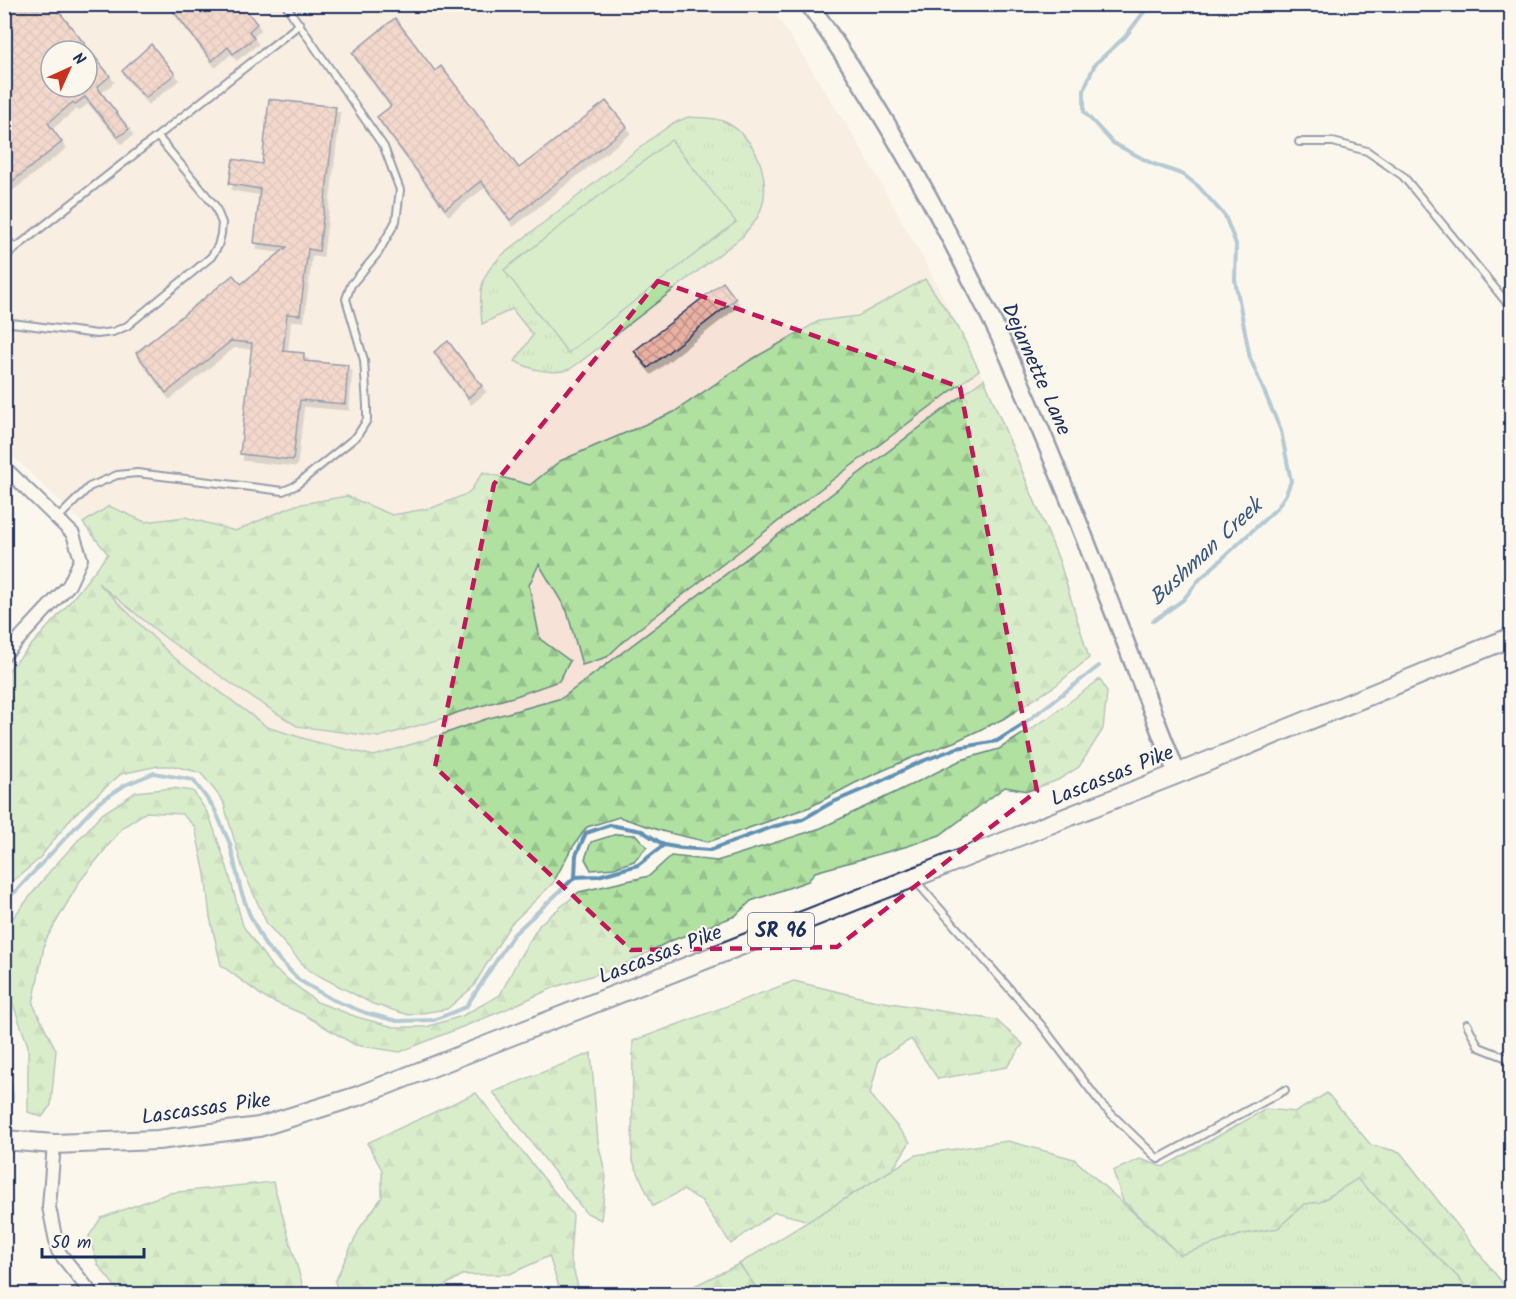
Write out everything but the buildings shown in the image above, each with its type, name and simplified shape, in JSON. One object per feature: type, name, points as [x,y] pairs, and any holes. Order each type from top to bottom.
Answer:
[{"type":"main road","name":"Dejarnette Lane","points":[[810,4],[902,148],[1005,348],[1049,451],[1177,774]]},
{"type":"main road","name":"Lascassas Pike","points":[[4,1140],[54,1144],[158,1140],[259,1127],[358,1096],[1177,774],[1512,637]]},
{"type":"street","points":[[4,467],[73,534],[81,559],[69,585],[4,654]]},
{"type":"street","points":[[54,1144],[49,1207],[58,1251],[92,1294]]},
{"type":"lane","points":[[58,518],[89,487],[117,475],[137,473],[283,491],[295,486],[357,436],[366,420],[368,405],[364,360],[346,299],[351,285],[378,253],[396,222],[400,190],[384,147],[285,4]]},
{"type":"lane","points":[[4,257],[300,24]]},
{"type":"lane","points":[[4,322],[97,334],[113,332],[127,326],[212,257],[218,246],[222,222],[214,206],[158,137]]},
{"type":"lane","points":[[1299,142],[1334,142],[1367,151],[1403,176],[1512,309]]},
{"type":"lane","points":[[4,236],[15,249]]},
{"type":"lane","points":[[914,878],[1042,1026],[1102,1105],[1158,1160],[1285,1090]]},
{"type":"lane","points":[[1467,1024],[1479,1047],[1512,1060]]},
{"type":"highlighted area","points":[[658,281],[960,387],[1037,791],[837,947],[631,950],[435,767],[494,484]]},
{"type":"shaded area","points":[[4,5],[770,5],[854,136],[929,269],[984,379],[543,713],[243,870],[223,801],[201,773],[174,766],[66,607],[108,554],[83,523],[5,449]]},
{"type":"green space","points":[[688,117],[720,120],[740,132],[749,142],[756,153],[764,179],[762,206],[757,218],[743,236],[571,369],[547,371],[533,369],[515,361],[533,335],[512,309],[482,324],[481,293],[483,281],[489,270],[501,256],[651,139],[672,124]]},
{"type":"green space","points":[[671,140],[736,222],[568,353],[504,270]]},
{"type":"green space","points":[[925,279],[958,327],[979,370],[811,496],[627,638],[607,657],[582,665],[567,611],[539,564],[529,585],[540,639],[570,661],[559,681],[379,737],[297,726],[167,639],[98,583],[172,656],[267,727],[374,756],[486,719],[562,698],[984,379],[1059,560],[1089,658],[1055,686],[1003,719],[855,783],[810,807],[708,842],[665,832],[619,817],[587,827],[570,851],[553,883],[510,925],[473,987],[447,1009],[409,1015],[373,1004],[308,970],[267,924],[243,870],[223,801],[201,773],[174,766],[158,766],[121,774],[73,816],[38,860],[5,888],[5,674],[66,607],[108,554],[83,523],[109,506],[145,522],[185,517],[235,531],[296,505],[347,496],[392,515],[432,508],[469,493],[483,472],[530,485],[560,461],[674,412],[749,361],[819,321],[858,316]]},
{"type":"green space","points":[[1100,679],[1107,692],[1103,729],[1079,767],[1058,780],[1028,791],[1005,787],[940,835],[815,872],[808,881],[751,901],[735,916],[668,942],[620,967],[555,987],[400,1052],[355,1045],[303,1014],[265,998],[221,965],[210,917],[205,874],[195,827],[182,814],[146,812],[123,827],[80,881],[45,941],[33,1004],[56,1050],[51,1105],[42,1117],[28,1112],[28,1046],[8,990],[5,928],[50,871],[102,814],[136,792],[173,788],[193,791],[209,815],[227,867],[243,926],[272,967],[317,1002],[357,1017],[394,1027],[426,1027],[462,1016],[500,995],[540,924],[579,892],[649,876],[671,856],[717,861],[821,828],[961,760],[999,749],[1048,718]]},
{"type":"green space","points":[[617,834],[636,835],[647,847],[634,861],[614,868],[591,870],[585,859],[591,842]]},
{"type":"green space","points":[[794,981],[872,1000],[996,1020],[1023,1044],[1007,1067],[938,1079],[911,1039],[879,1059],[870,1094],[910,1142],[893,1169],[809,1221],[775,1212],[731,1244],[701,1200],[683,1190],[653,1206],[632,1159],[633,1041]]},
{"type":"green space","points":[[591,1053],[598,1142],[606,1177],[601,1220],[585,1212],[493,1092]]},
{"type":"green space","points":[[476,1093],[573,1215],[570,1257],[580,1294],[556,1294],[560,1290],[549,1256],[510,1274],[462,1275],[431,1294],[338,1294],[335,1281],[360,1228],[382,1197],[382,1170],[367,1143]]},
{"type":"green space","points":[[1327,1093],[1371,1145],[1400,1152],[1511,1294],[1472,1294],[1457,1276],[1357,1179],[1320,1202],[1304,1204],[1278,1228],[1243,1234],[1180,1255],[1123,1201],[1113,1171],[1140,1159],[1163,1167],[1266,1109],[1296,1112]]},
{"type":"green space","points":[[1008,1141],[1074,1159],[1180,1255],[1243,1234],[1278,1228],[1304,1204],[1320,1202],[1357,1178],[1457,1276],[1472,1294],[761,1294],[739,1264],[916,1155]]},
{"type":"green space","points":[[273,1182],[305,1294],[121,1294],[98,1265],[89,1236],[101,1218],[169,1193]]},
{"type":"green space","points":[[739,1264],[761,1294],[678,1294]]},
{"type":"waterway","name":"Bushman Creek","points":[[1150,4],[1125,37],[1095,64],[1084,89],[1084,112],[1113,143],[1151,163],[1184,175],[1198,186],[1225,216],[1236,244],[1235,280],[1250,358],[1281,431],[1291,481],[1277,508],[1199,580],[1183,600],[1153,621]]},
{"type":"waterway","name":"Bushman Creek","points":[[4,901],[98,803],[125,785],[154,773],[193,780],[214,808],[230,844],[241,891],[265,945],[299,980],[331,999],[366,1013],[397,1021],[434,1020],[466,1007],[513,935],[575,877],[598,876],[638,865],[664,845],[710,850],[772,827],[803,819],[831,803],[920,762],[957,748],[997,741],[1022,725],[1099,666]]},
{"type":"waterway","name":"Bushman Creek","points":[[575,877],[576,855],[586,833],[610,825],[642,831],[664,845]]},
{"type":"waterway","name":"Bushman Creek","points":[[4,1040],[12,1097],[7,1136]]},
{"type":"waterway","name":"Bushman Creek","points":[[4,1164],[6,1147]]}]
